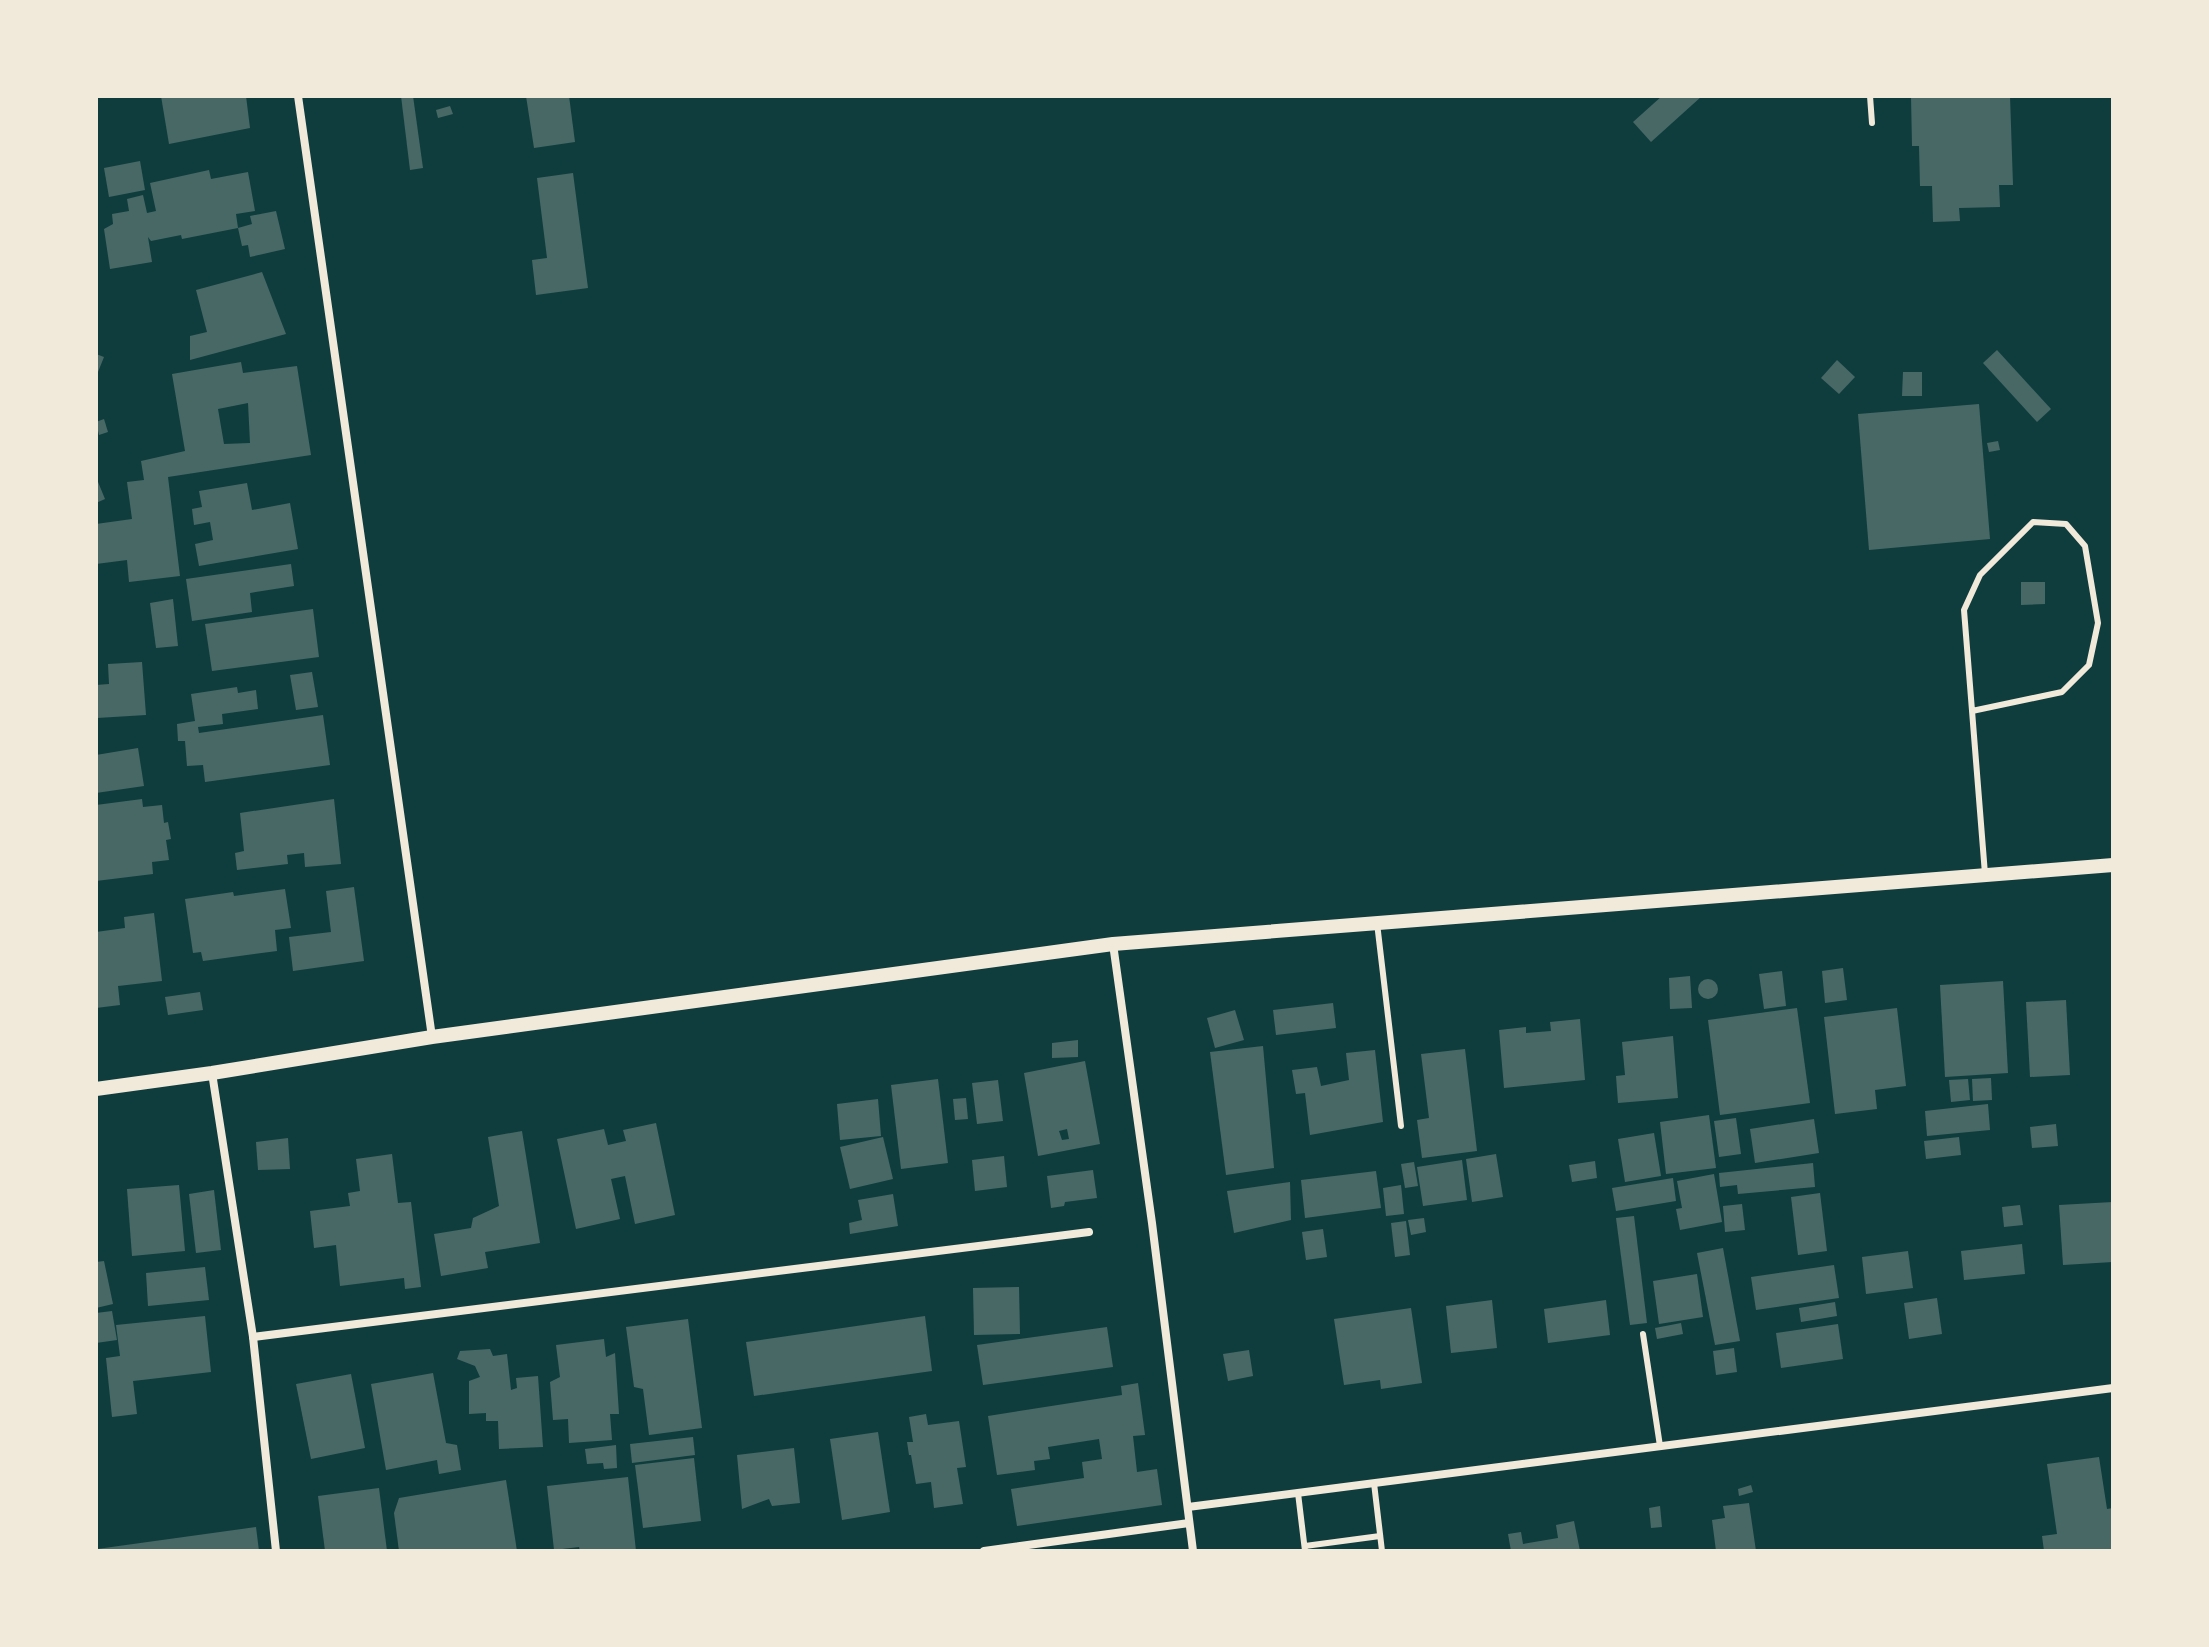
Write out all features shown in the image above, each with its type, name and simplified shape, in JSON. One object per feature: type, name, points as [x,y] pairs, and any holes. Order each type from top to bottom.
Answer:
[{"type":"street","points":[[298,96],[432,1037]]},
{"type":"street","points":[[96,1089],[432,1037],[1113,944],[2113,865]]},
{"type":"street","points":[[1113,944],[1193,1551]]},
{"type":"street","points":[[212,1073],[253,1337],[276,1551]]},
{"type":"street","points":[[253,1337],[1089,1232]]},
{"type":"street","points":[[1188,1507],[2113,1388]]},
{"type":"street","points":[[984,1551],[1189,1523]]},
{"type":"lane","points":[[1870,96],[1872,123]]},
{"type":"lane","points":[[1972,711],[2062,692],[2089,665],[2098,623],[2085,546],[2066,524],[2033,522],[1980,575],[1964,610],[1972,711],[1985,874]]},
{"type":"lane","points":[[1377,923],[1401,1126]]},
{"type":"lane","points":[[1643,1334],[1660,1446]]},
{"type":"lane","points":[[1374,1483],[1382,1551]]},
{"type":"lane","points":[[1298,1493],[1305,1548],[1380,1536]]},
{"type":"building","points":[[161,96],[246,96],[250,128],[169,144]]},
{"type":"building","points":[[401,96],[413,96],[423,168],[410,170]]},
{"type":"building","points":[[526,96],[569,96],[575,142],[534,148]]},
{"type":"building","points":[[1662,96],[1702,96],[1651,142],[1633,122]]},
{"type":"building","points":[[1911,96],[2010,96],[2013,185],[1999,185],[2000,207],[1959,208],[1960,221],[1933,222],[1932,186],[1920,186],[1919,146],[1912,146]]},
{"type":"building","points":[[450,106],[453,114],[438,118],[436,110]]},
{"type":"building","points":[[140,161],[145,190],[109,197],[104,168]]},
{"type":"building","points":[[209,170],[211,179],[248,172],[255,211],[236,214],[238,228],[182,239],[181,235],[151,241],[148,237],[152,262],[110,269],[104,229],[113,224],[112,214],[129,211],[127,199],[143,195],[147,213],[156,211],[150,183]]},
{"type":"building","points":[[573,173],[588,288],[536,295],[532,260],[547,258],[537,178]]},
{"type":"building","points":[[276,211],[285,249],[250,257],[248,245],[242,246],[238,228],[252,224],[250,216]]},
{"type":"building","points":[[262,272],[286,334],[190,360],[190,336],[207,332],[196,290]]},
{"type":"building","points":[[1997,350],[2051,409],[2037,422],[1983,363]]},
{"type":"building","points":[[96,354],[104,357],[96,377]]},
{"type":"building","points":[[1837,360],[1855,377],[1839,394],[1821,378]]},
{"type":"building","points":[[241,362],[243,373],[297,366],[311,455],[168,477],[180,576],[129,582],[127,560],[96,564],[96,524],[132,519],[127,482],[144,480],[141,461],[185,451],[172,374]],"holes":[[[248,403],[250,443],[224,444],[218,409]]]},
{"type":"building","points":[[1903,372],[1922,372],[1922,396],[1902,396]]},
{"type":"building","points":[[1979,404],[1990,539],[1869,550],[1858,414]]},
{"type":"building","points":[[104,419],[108,432],[99,435],[96,422]]},
{"type":"building","points":[[1998,441],[2000,450],[1989,452],[1987,443]]},
{"type":"building","points":[[96,477],[105,499],[96,503]]},
{"type":"building","points":[[247,483],[252,510],[290,503],[298,549],[199,566],[195,544],[213,540],[210,522],[194,525],[192,509],[202,507],[199,491]]},
{"type":"building","points":[[291,564],[294,586],[250,593],[252,612],[192,621],[186,579]]},
{"type":"building","points":[[2021,582],[2045,582],[2045,604],[2021,605]]},
{"type":"building","points":[[173,599],[178,646],[156,648],[150,603]]},
{"type":"building","points":[[313,609],[319,657],[212,671],[205,624]]},
{"type":"building","points":[[142,662],[146,715],[97,718],[96,685],[109,684],[108,664]]},
{"type":"building","points":[[312,672],[318,707],[296,710],[290,675]]},
{"type":"building","points":[[237,687],[238,693],[256,690],[258,709],[222,714],[223,724],[198,727],[199,733],[323,715],[330,765],[205,782],[203,765],[187,766],[185,741],[178,741],[177,724],[195,721],[191,694]]},
{"type":"building","points":[[138,748],[144,786],[96,793],[96,755]]},
{"type":"building","points":[[142,799],[143,807],[162,805],[164,823],[168,822],[171,839],[166,840],[169,860],[152,862],[153,874],[96,881],[96,805]]},
{"type":"building","points":[[334,799],[341,864],[305,867],[304,853],[287,855],[288,864],[237,870],[235,853],[244,851],[240,813]]},
{"type":"building","points":[[354,887],[364,961],[293,971],[289,937],[331,932],[326,891]]},
{"type":"building","points":[[285,889],[291,928],[275,930],[277,951],[203,961],[201,952],[193,953],[185,899]]},
{"type":"building","points":[[154,913],[162,981],[118,986],[120,1005],[96,1008],[96,932],[125,928],[124,917]]},
{"type":"building","points":[[1843,968],[1847,1000],[1825,1003],[1822,971]]},
{"type":"building","points":[[1782,971],[1786,1006],[1764,1009],[1759,974]]},
{"type":"building","points":[[1690,976],[1692,1008],[1670,1009],[1669,978]]},
{"type":"building","points":[[1708,979],[1715,982],[1718,989],[1715,996],[1708,999],[1701,996],[1698,989],[1701,982]]},
{"type":"building","points":[[2003,981],[2008,1073],[1945,1077],[1940,985]]},
{"type":"building","points":[[200,992],[203,1010],[168,1015],[165,997]]},
{"type":"building","points":[[2066,1000],[2070,1075],[2030,1077],[2026,1002]]},
{"type":"building","points":[[1333,1003],[1336,1028],[1276,1035],[1273,1010]]},
{"type":"building","points":[[1797,1008],[1810,1103],[1720,1115],[1708,1020]]},
{"type":"building","points":[[1897,1008],[1906,1086],[1875,1090],[1877,1109],[1835,1114],[1824,1017]]},
{"type":"building","points":[[1235,1010],[1244,1040],[1215,1048],[1207,1018]]},
{"type":"building","points":[[1580,1019],[1585,1080],[1504,1088],[1499,1030],[1526,1027],[1526,1033],[1551,1031],[1550,1022]]},
{"type":"building","points":[[1673,1036],[1678,1098],[1618,1103],[1616,1076],[1625,1075],[1622,1042]]},
{"type":"building","points":[[1078,1040],[1078,1057],[1052,1058],[1052,1043]]},
{"type":"building","points":[[1263,1046],[1274,1168],[1226,1175],[1210,1052]]},
{"type":"building","points":[[1465,1049],[1477,1151],[1422,1158],[1417,1120],[1429,1118],[1421,1054]]},
{"type":"building","points":[[1375,1050],[1383,1122],[1310,1135],[1305,1093],[1296,1094],[1292,1070],[1317,1067],[1321,1086],[1349,1080],[1346,1053]]},
{"type":"building","points":[[1085,1061],[1100,1144],[1038,1156],[1024,1073]],"holes":[[[1067,1129],[1069,1139],[1062,1140],[1059,1131]]]},
{"type":"building","points":[[1991,1078],[1992,1100],[1973,1101],[1972,1079]]},
{"type":"building","points":[[938,1079],[948,1163],[901,1169],[891,1085]]},
{"type":"building","points":[[1968,1079],[1970,1100],[1951,1102],[1949,1080]]},
{"type":"building","points":[[998,1080],[1003,1121],[977,1124],[972,1083]]},
{"type":"building","points":[[966,1098],[968,1119],[955,1120],[953,1099]]},
{"type":"building","points":[[878,1099],[881,1136],[840,1140],[837,1104]]},
{"type":"building","points":[[1988,1104],[1990,1130],[1927,1136],[1925,1111]]},
{"type":"building","points":[[1709,1115],[1716,1168],[1666,1174],[1660,1122]]},
{"type":"building","points":[[1736,1118],[1741,1154],[1719,1157],[1714,1121]]},
{"type":"building","points":[[1814,1119],[1819,1153],[1755,1163],[1750,1129]]},
{"type":"building","points":[[656,1123],[675,1215],[635,1224],[625,1176],[611,1179],[620,1219],[576,1229],[557,1139],[604,1129],[608,1145],[626,1141],[623,1130]]},
{"type":"building","points":[[2056,1124],[2058,1146],[2032,1148],[2030,1127]]},
{"type":"building","points":[[522,1131],[540,1243],[485,1252],[488,1268],[441,1276],[434,1234],[471,1228],[473,1218],[499,1206],[488,1137]]},
{"type":"building","points":[[1654,1133],[1661,1176],[1625,1182],[1618,1139]]},
{"type":"building","points":[[883,1137],[893,1179],[850,1189],[840,1147]]},
{"type":"building","points":[[1959,1137],[1961,1155],[1926,1159],[1924,1141]]},
{"type":"building","points":[[288,1138],[290,1169],[258,1170],[256,1142]]},
{"type":"building","points":[[392,1154],[398,1203],[411,1202],[421,1287],[405,1289],[404,1278],[340,1286],[336,1245],[314,1248],[310,1211],[350,1206],[348,1193],[360,1191],[356,1159]]},
{"type":"building","points":[[1496,1154],[1503,1197],[1472,1202],[1466,1159]]},
{"type":"building","points":[[1004,1156],[1007,1187],[975,1191],[972,1160]]},
{"type":"building","points":[[1462,1160],[1467,1200],[1423,1206],[1417,1167]]},
{"type":"building","points":[[1595,1161],[1597,1178],[1572,1182],[1569,1165]]},
{"type":"building","points":[[1414,1162],[1418,1186],[1405,1188],[1401,1164]]},
{"type":"building","points":[[1813,1163],[1815,1187],[1738,1194],[1737,1185],[1720,1187],[1719,1173]]},
{"type":"building","points":[[1093,1170],[1097,1198],[1065,1202],[1064,1206],[1051,1208],[1047,1176]]},
{"type":"building","points":[[1376,1171],[1381,1208],[1305,1218],[1301,1180]]},
{"type":"building","points":[[1714,1174],[1722,1222],[1680,1230],[1676,1209],[1682,1208],[1677,1181]]},
{"type":"building","points":[[1673,1178],[1676,1201],[1616,1211],[1612,1188]]},
{"type":"building","points":[[1290,1182],[1291,1220],[1234,1233],[1227,1191]]},
{"type":"building","points":[[179,1185],[185,1251],[132,1256],[127,1189]]},
{"type":"building","points":[[1401,1185],[1404,1214],[1386,1216],[1383,1188]]},
{"type":"building","points":[[214,1190],[221,1250],[196,1253],[189,1194]]},
{"type":"building","points":[[1820,1193],[1827,1251],[1798,1255],[1791,1197]]},
{"type":"building","points":[[893,1194],[898,1226],[850,1234],[849,1223],[862,1220],[858,1200]]},
{"type":"building","points":[[2113,1202],[2113,1262],[2063,1265],[2059,1205]]},
{"type":"building","points":[[1742,1204],[1745,1230],[1725,1232],[1723,1206]]},
{"type":"building","points":[[2020,1205],[2023,1225],[2004,1227],[2002,1207]]},
{"type":"building","points":[[1634,1216],[1647,1323],[1630,1325],[1616,1218]]},
{"type":"building","points":[[1424,1218],[1426,1232],[1411,1235],[1408,1220]]},
{"type":"building","points":[[1406,1221],[1410,1255],[1395,1257],[1391,1223]]},
{"type":"building","points":[[1323,1229],[1327,1257],[1306,1260],[1302,1232]]},
{"type":"building","points":[[2022,1244],[2025,1274],[1964,1280],[1961,1251]]},
{"type":"building","points":[[1723,1248],[1740,1341],[1715,1345],[1697,1253]]},
{"type":"building","points":[[1908,1251],[1913,1288],[1866,1294],[1862,1257]]},
{"type":"building","points":[[104,1261],[113,1304],[96,1308],[96,1262]]},
{"type":"building","points":[[1834,1265],[1839,1298],[1756,1310],[1751,1277]]},
{"type":"building","points":[[205,1267],[209,1300],[148,1306],[146,1273]]},
{"type":"building","points":[[1697,1274],[1703,1317],[1659,1324],[1653,1281]]},
{"type":"building","points":[[1019,1287],[1020,1334],[974,1335],[973,1288]]},
{"type":"building","points":[[1937,1298],[1942,1334],[1909,1339],[1904,1303]]},
{"type":"building","points":[[1492,1300],[1497,1348],[1451,1353],[1446,1306]]},
{"type":"building","points":[[1606,1300],[1610,1335],[1548,1343],[1544,1309]]},
{"type":"building","points":[[1835,1302],[1837,1316],[1801,1322],[1799,1308]]},
{"type":"building","points":[[1411,1308],[1422,1383],[1381,1389],[1380,1380],[1344,1385],[1334,1319]]},
{"type":"building","points":[[112,1311],[117,1340],[96,1343],[96,1313]]},
{"type":"building","points":[[205,1316],[211,1372],[133,1381],[137,1414],[112,1417],[106,1358],[120,1356],[116,1325]]},
{"type":"building","points":[[925,1316],[932,1371],[754,1396],[746,1342]]},
{"type":"building","points":[[688,1319],[702,1428],[649,1435],[643,1389],[634,1387],[626,1327]]},
{"type":"building","points":[[1681,1323],[1683,1334],[1657,1339],[1655,1328]]},
{"type":"building","points":[[1838,1324],[1843,1359],[1781,1368],[1776,1333]]},
{"type":"building","points":[[1107,1327],[1113,1367],[983,1385],[977,1345]]},
{"type":"building","points":[[604,1339],[606,1357],[615,1353],[619,1414],[610,1414],[612,1440],[569,1443],[568,1419],[553,1420],[550,1382],[560,1377],[556,1345]]},
{"type":"building","points":[[1734,1348],[1737,1372],[1716,1375],[1713,1351]]},
{"type":"building","points":[[490,1349],[493,1356],[507,1354],[511,1390],[517,1388],[516,1378],[538,1376],[543,1447],[499,1449],[498,1421],[486,1421],[486,1413],[469,1414],[469,1381],[480,1377],[475,1366],[457,1359],[460,1351]]},
{"type":"building","points":[[1249,1350],[1253,1376],[1228,1381],[1223,1354]]},
{"type":"building","points":[[433,1373],[446,1443],[457,1445],[461,1470],[439,1474],[437,1460],[386,1470],[371,1384]]},
{"type":"building","points":[[351,1374],[365,1448],[311,1459],[296,1384]]},
{"type":"building","points":[[1138,1383],[1145,1435],[1133,1436],[1137,1472],[1157,1469],[1162,1505],[1017,1526],[1011,1489],[1084,1478],[1082,1462],[1102,1459],[1099,1439],[1048,1447],[1050,1459],[1034,1461],[1035,1470],[997,1475],[988,1416],[1122,1395],[1121,1386]]},
{"type":"building","points":[[926,1414],[928,1425],[959,1421],[966,1467],[957,1468],[963,1504],[934,1508],[931,1482],[916,1484],[907,1442],[913,1442],[909,1417]]},
{"type":"building","points":[[878,1432],[890,1512],[842,1520],[830,1439]]},
{"type":"building","points":[[693,1437],[695,1455],[632,1463],[630,1444]]},
{"type":"building","points":[[616,1445],[617,1468],[604,1469],[603,1463],[587,1464],[585,1449]]},
{"type":"building","points":[[794,1448],[800,1503],[772,1506],[769,1499],[742,1509],[737,1455]]},
{"type":"building","points":[[2099,1457],[2107,1509],[2113,1508],[2113,1551],[2044,1551],[2042,1536],[2057,1534],[2047,1464]]},
{"type":"building","points":[[694,1458],[701,1521],[643,1528],[635,1465]]},
{"type":"building","points":[[628,1477],[636,1551],[580,1551],[579,1547],[554,1550],[547,1486]]},
{"type":"building","points":[[506,1480],[517,1551],[399,1551],[394,1513],[399,1498]]},
{"type":"building","points":[[1751,1485],[1753,1492],[1739,1496],[1738,1489]]},
{"type":"building","points":[[379,1488],[387,1551],[325,1551],[318,1496]]},
{"type":"building","points":[[1749,1503],[1756,1551],[1716,1551],[1712,1520],[1725,1518],[1723,1506]]},
{"type":"building","points":[[1660,1506],[1662,1527],[1651,1528],[1649,1508]]},
{"type":"building","points":[[1574,1521],[1580,1551],[1511,1551],[1508,1534],[1521,1532],[1523,1544],[1558,1538],[1556,1525]]},
{"type":"building","points":[[256,1527],[259,1551],[97,1551],[97,1549]]}]
